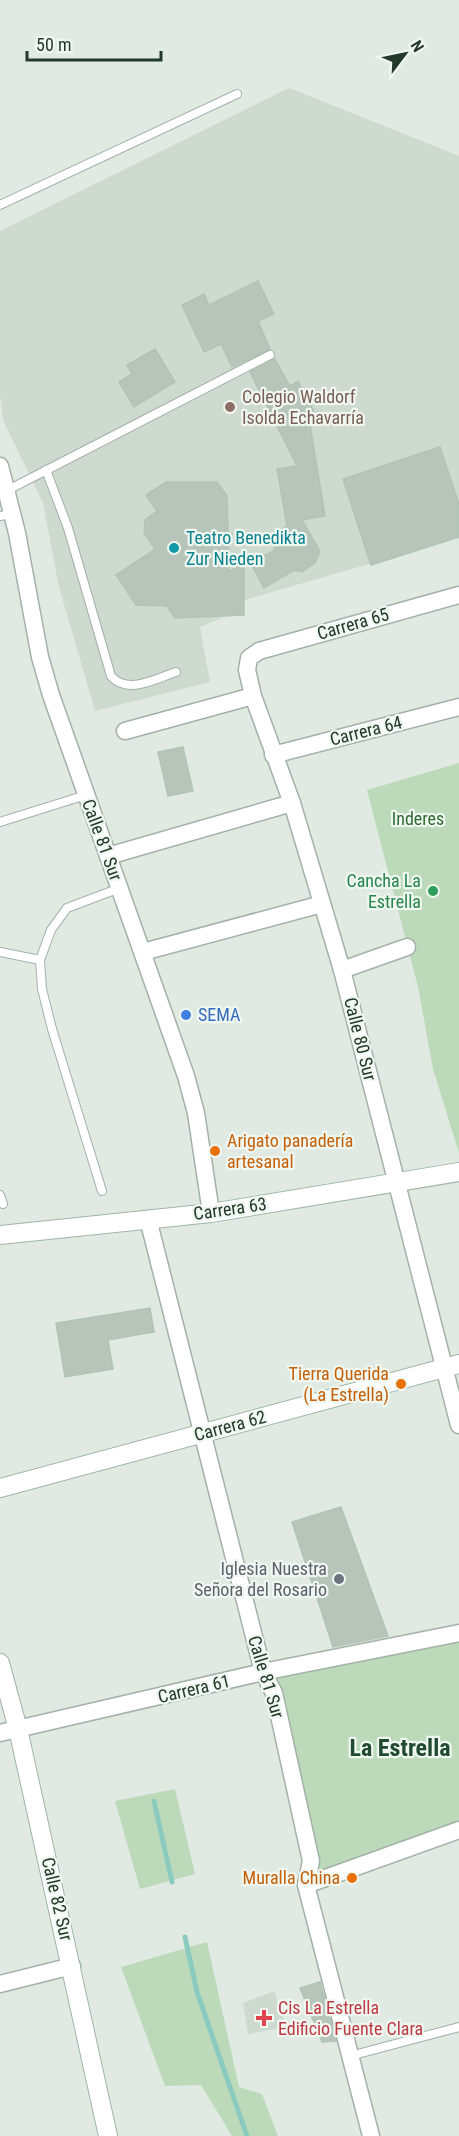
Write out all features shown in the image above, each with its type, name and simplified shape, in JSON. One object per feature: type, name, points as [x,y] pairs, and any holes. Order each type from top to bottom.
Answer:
[{"type":"street","name":"Calle 81 Sur","points":[[0,466],[6,491],[6,515],[40,657],[86,795],[178,1049],[196,1113],[211,1213]]},
{"type":"street","name":"Carrera 65","points":[[249,658],[259,651],[459,595]]},
{"type":"street","name":"Calle 80 Sur","points":[[249,658],[247,670],[253,696],[292,803],[342,970],[397,1184],[452,1366],[459,1425]]},
{"type":"street","points":[[124,731],[253,696]]},
{"type":"street","name":"Carrera 64","points":[[273,755],[459,707]]},
{"type":"street","points":[[108,856],[292,803]]},
{"type":"street","points":[[143,952],[322,904]]},
{"type":"street","points":[[342,970],[407,947]]},
{"type":"street","name":"Carrera 63","points":[[0,1235],[211,1213],[459,1172]]},
{"type":"street","name":"Calle 81 Sur","points":[[148,1219],[263,1672],[274,1693],[310,1861],[306,1885],[371,2136]]},
{"type":"street","name":"Carrera 62","points":[[0,1488],[452,1366]]},
{"type":"street","name":"Carrera 61","points":[[0,1733],[263,1672],[459,1633]]},
{"type":"street","name":"Calle 82 Sur","points":[[0,1663],[18,1729],[72,1965],[108,2136]]},
{"type":"street","points":[[306,1885],[459,1830]]},
{"type":"street","points":[[0,1984],[72,1965]]},
{"type":"lane","points":[[0,205],[237,94]]},
{"type":"lane","points":[[6,491],[270,356]]},
{"type":"lane","points":[[46,470],[68,528],[111,676],[118,685],[127,687],[176,672]]},
{"type":"lane","points":[[0,822],[86,795]]},
{"type":"lane","points":[[102,1191],[52,1029],[42,989],[40,960],[51,930],[67,908],[120,888]]},
{"type":"lane","points":[[0,952],[40,960]]},
{"type":"lane","points":[[350,2056],[459,2026]]},
{"type":"shaded area","name":"Colegio Waldorf Isolda Echavarría","points":[[289,88],[459,156],[459,538],[238,602],[229,615],[200,627],[210,682],[95,711],[59,587],[43,503],[3,420],[0,394],[0,231]]},
{"type":"shaded area","name":"Cis La Estrella Edificio Fuente Clara","points":[[274,1991],[286,2027],[248,2034],[243,2003]]},
{"type":"green space","name":"Inderes","points":[[459,763],[459,1153],[433,1069],[418,987],[367,790]]},
{"type":"green space","points":[[459,1633],[459,1830],[306,1885],[311,1861],[263,1672]]},
{"type":"green space","points":[[175,1789],[195,1874],[140,1889],[115,1801]]},
{"type":"green space","points":[[207,1942],[239,2087],[262,2094],[278,2136],[232,2136],[201,2085],[165,2086],[121,1967]]},
{"type":"building","points":[[258,281],[274,314],[258,321],[270,349],[232,367],[221,344],[204,352],[182,305],[204,294],[209,305]]},
{"type":"building","points":[[155,349],[175,382],[134,407],[119,382],[132,374],[127,365]]},
{"type":"building","points":[[275,359],[290,386],[298,381],[314,411],[308,413],[325,516],[302,520],[320,551],[315,563],[302,572],[294,570],[264,588],[250,562],[274,551],[276,533],[287,526],[277,469],[297,466],[250,372]]},
{"type":"building","points":[[440,447],[459,504],[459,537],[371,565],[343,479]]},
{"type":"building","points":[[166,482],[217,482],[227,496],[229,571],[244,565],[244,615],[175,618],[167,606],[136,605],[116,575],[155,549],[144,533],[145,520],[157,511],[146,495]]},
{"type":"building","points":[[183,747],[193,791],[168,796],[158,752]]},
{"type":"building","points":[[150,1308],[154,1332],[108,1340],[113,1369],[65,1377],[56,1323]]},
{"type":"building","name":"Iglesia Nuestra Señora del Rosario","points":[[341,1507],[388,1636],[333,1647],[292,1522]]},
{"type":"building","points":[[320,1982],[336,2041],[322,2042],[300,1988]]},
{"type":"waterway","points":[[154,1801],[172,1882]]},
{"type":"waterway","points":[[185,1937],[197,1992],[247,2136]]},
{"type":"place","name":"Colegio Waldorf Isolda Echavarría","points":[[230,407]]},
{"type":"place","name":"Teatro Benedikta Zur Nieden","points":[[174,548]]},
{"type":"place","name":"Cancha La Estrella","points":[[433,891]]},
{"type":"place","name":"SEMA","points":[[186,1015]]},
{"type":"place","name":"Arigato panadería artesanal","points":[[215,1151]]},
{"type":"place","name":"Tierra Querida (La Estrella)","points":[[401,1384]]},
{"type":"place","name":"Iglesia Nuestra Señora del Rosario","points":[[339,1579]]},
{"type":"place","name":"Muralla China","points":[[352,1878]]},
{"type":"place","name":"Cis La Estrella Edificio Fuente Clara","points":[[264,2018]]},
{"type":"district","name":"La Estrella","points":[[400,1748]]}]
